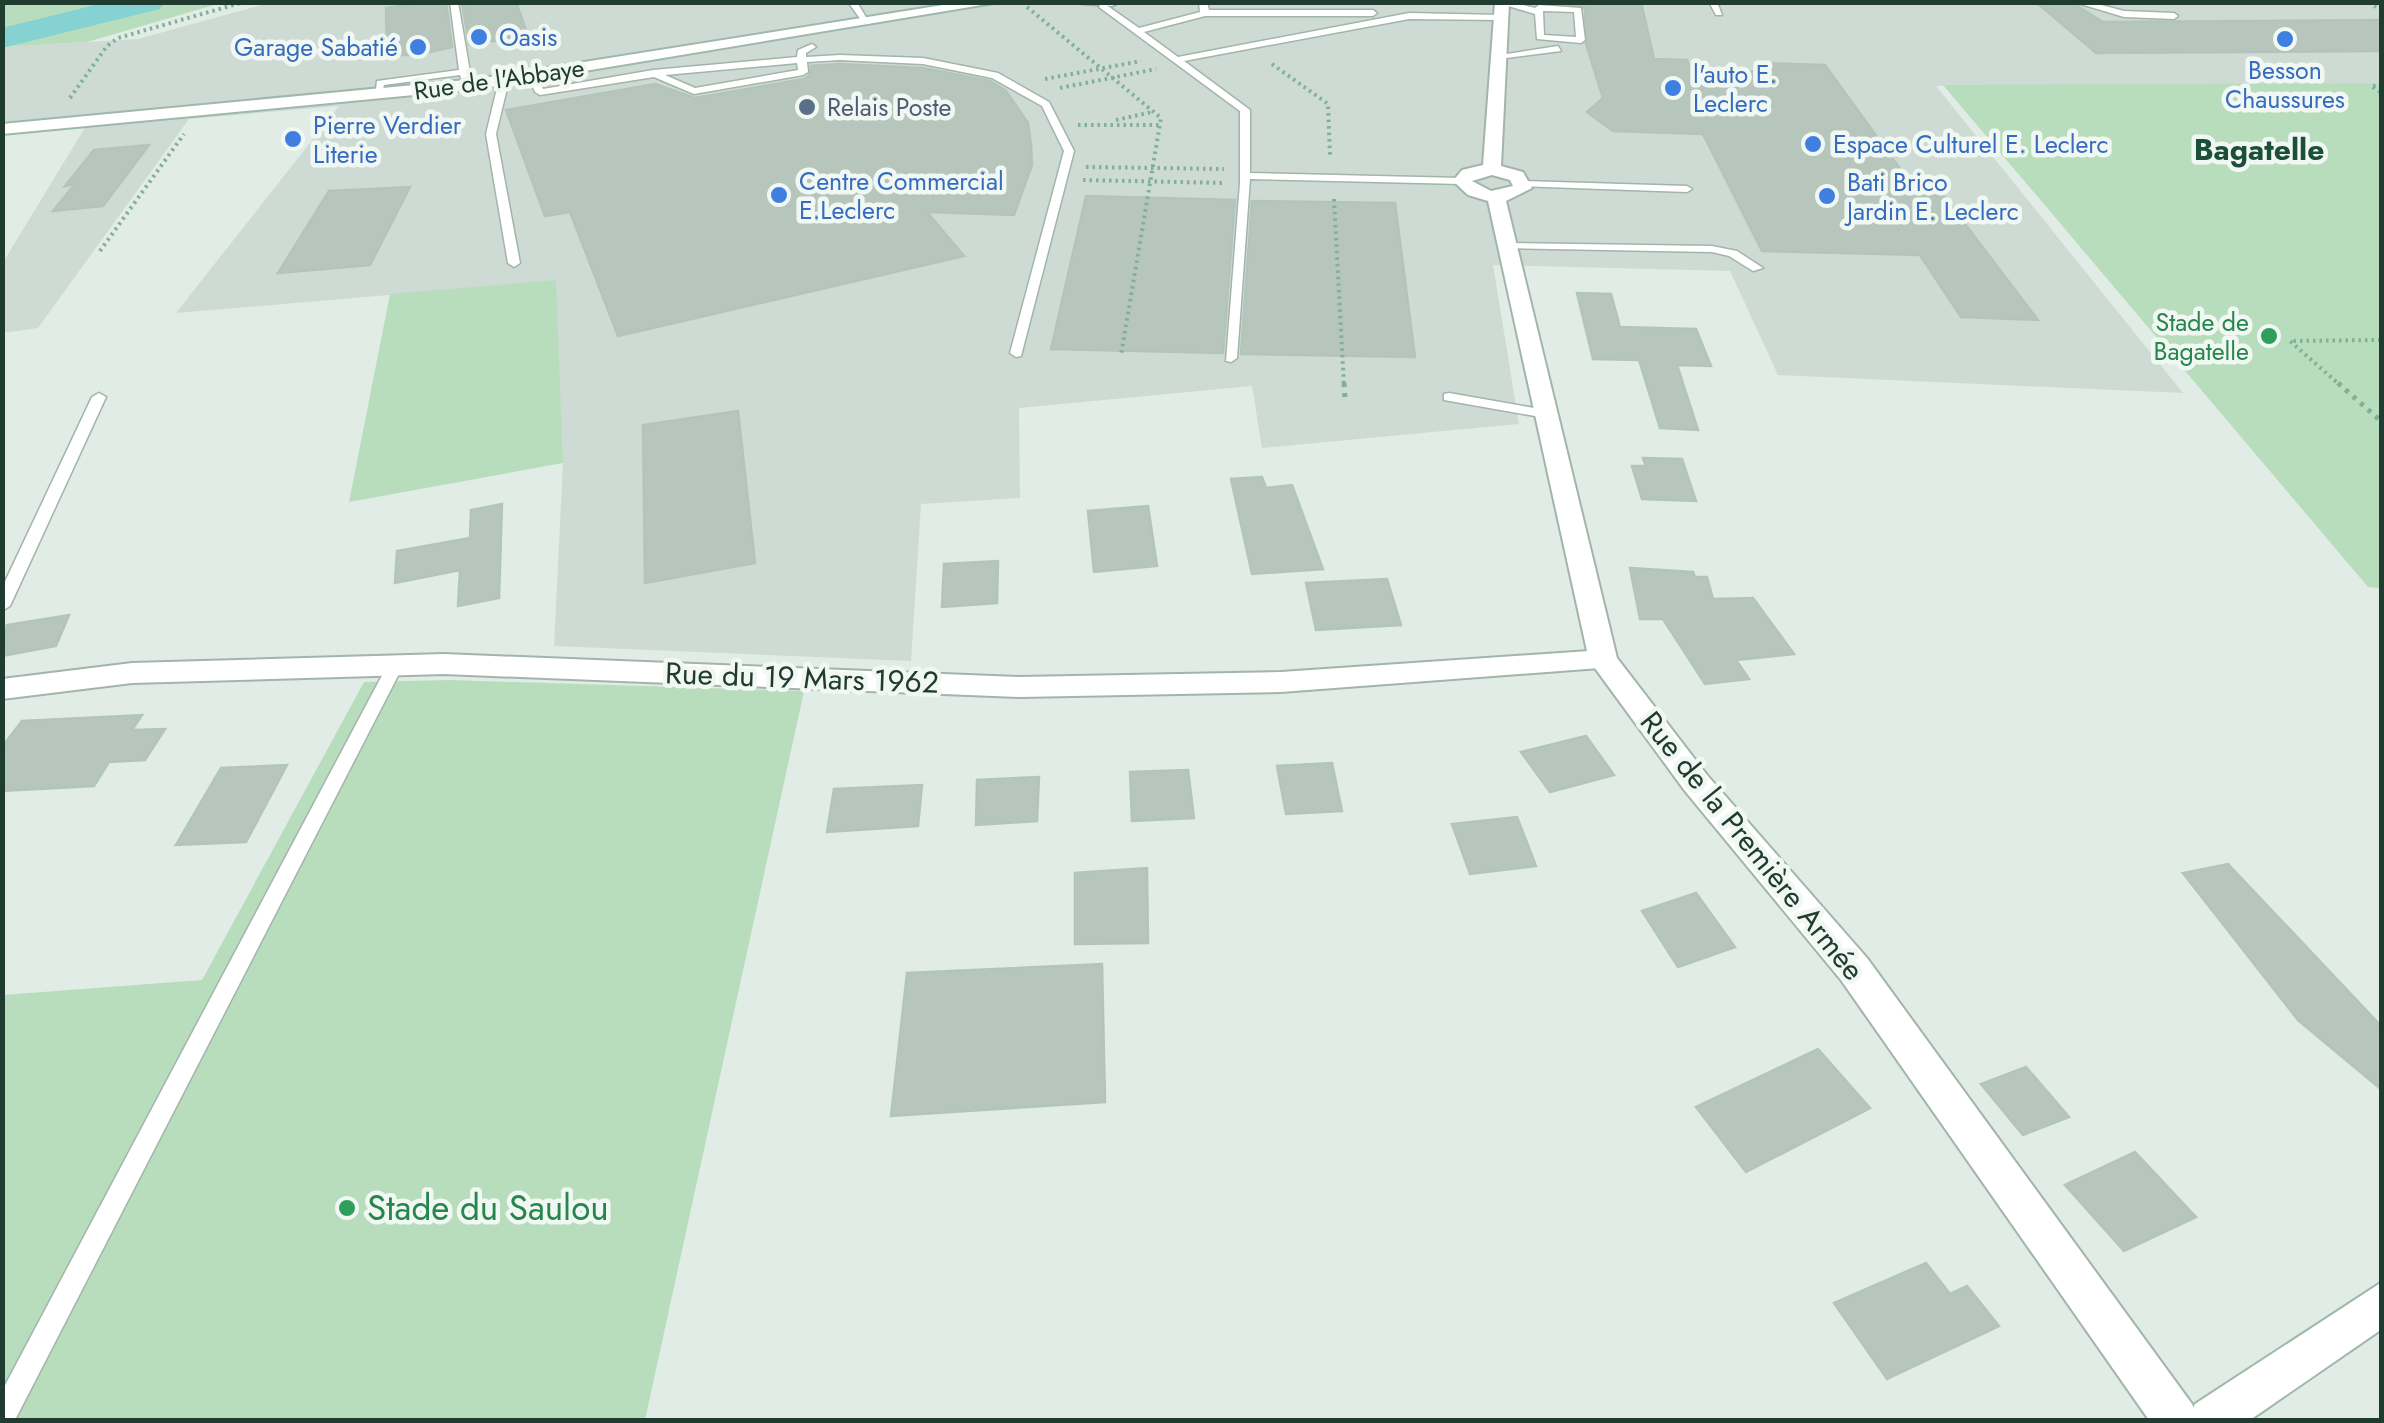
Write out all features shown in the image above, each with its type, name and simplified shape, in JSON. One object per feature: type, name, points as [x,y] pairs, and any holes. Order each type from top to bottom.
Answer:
[{"type":"street","name":"Rue de l'Abbaye","points":[[2,129],[46,120],[378,95],[465,79],[504,80],[993,2]]},
{"type":"street","points":[[1074,2],[1107,4]]},
{"type":"street","name":"Rue de la Première Armée","points":[[1501,16],[1508,246],[1603,660],[1696,782],[1854,969],[2176,1420]]},
{"type":"street","points":[[1468,174],[1504,183],[1470,190],[1462,181],[1468,174]]},
{"type":"street","name":"Rue du 19 Mars 1962","points":[[2,689],[132,673],[444,664],[1020,686],[1281,682],[1603,660]]},
{"type":"street","points":[[2210,1420],[2382,1303]]},
{"type":"lane","points":[[454,2],[465,79]]},
{"type":"lane","points":[[852,2],[867,22]]},
{"type":"lane","points":[[1141,30],[1205,8],[1308,2]]},
{"type":"lane","points":[[1413,2],[1432,4],[1454,15]]},
{"type":"lane","points":[[1713,2],[1719,14]]},
{"type":"lane","points":[[2078,2],[2124,14],[2174,16],[2157,2]]},
{"type":"lane","points":[[1107,4],[1245,110],[1245,176],[1231,358]]},
{"type":"lane","points":[[1205,8],[1346,14],[1432,4]]},
{"type":"lane","points":[[1539,8],[1578,10],[1581,40],[1540,37],[1539,8]]},
{"type":"lane","points":[[1180,59],[1408,16],[1539,12]]},
{"type":"lane","points":[[1500,56],[1524,50],[1568,50],[1581,40]]},
{"type":"lane","points":[[533,76],[540,92],[831,44]]},
{"type":"lane","points":[[653,73],[694,91],[803,72],[801,52],[817,45]]},
{"type":"lane","points":[[988,59],[1030,82],[1053,102],[1066,126],[1067,167],[1016,353]]},
{"type":"lane","points":[[504,80],[491,134],[514,263]]},
{"type":"lane","points":[[1245,176],[1462,181]]},
{"type":"lane","points":[[1504,183],[1687,189]]},
{"type":"lane","points":[[1508,246],[1712,249],[1733,254],[1757,268]]},
{"type":"lane","points":[[2,606],[99,396]]},
{"type":"lane","points":[[1449,397],[1546,414]]},
{"type":"lane","points":[[2,1419],[394,666]]},
{"type":"path","points":[[46,120],[67,102],[107,46],[118,38],[244,2]]},
{"type":"path","points":[[2369,2],[2376,7]]},
{"type":"path","points":[[1027,7],[1160,118],[1121,355]]},
{"type":"path","points":[[1266,60],[1328,104],[1345,398]]},
{"type":"path","points":[[1066,126],[1153,112]]},
{"type":"path","points":[[1105,122],[1160,124]]},
{"type":"path","points":[[100,250],[176,146]]},
{"type":"path","points":[[2382,340],[2290,340],[2382,422]]},
{"type":"shaded area","points":[[269,3],[2381,3],[2381,83],[1936,86],[2183,393],[1778,375],[1730,271],[1493,265],[1519,424],[1262,448],[1252,386],[1019,408],[1020,498],[921,504],[911,661],[554,646],[563,463],[555,281],[176,313],[339,106],[189,119],[38,328],[3,333],[2,264],[92,116],[3,123],[3,47],[138,39]]},
{"type":"green space","points":[[3,2],[221,3],[87,42],[3,47]]},
{"type":"green space","name":"Stade de Bagatelle","points":[[2382,83],[2381,588],[2368,587],[1943,85]]},
{"type":"green space","points":[[556,280],[563,463],[349,502],[390,294]]},
{"type":"green space","name":"Stade du Saulou","points":[[449,680],[804,691],[645,1420],[3,1420],[3,995],[202,980],[364,682]]},
{"type":"building","points":[[446,2],[452,47],[416,55],[387,55],[386,8]]},
{"type":"building","points":[[462,2],[516,2],[526,30],[518,31],[518,38],[469,44]]},
{"type":"building","name":"Bati Brico Jardin E. Leclerc","points":[[1557,2],[1641,2],[1654,59],[1687,60],[1691,69],[1765,72],[1760,63],[1825,65],[1906,177],[1930,178],[2038,320],[1961,317],[1920,255],[1762,251],[1703,134],[1613,131],[1587,112],[1603,98],[1586,44],[1585,8]]},
{"type":"building","points":[[2036,2],[2071,2],[2103,22],[2382,20],[2382,51],[2096,53]]},
{"type":"building","name":"Centre Commercial E.Leclerc","points":[[811,66],[923,68],[990,81],[1006,91],[1028,123],[1031,145],[1032,165],[1014,215],[927,212],[964,256],[618,336],[570,212],[545,216],[506,110],[655,84],[695,98],[804,79],[810,75]]},
{"type":"building","points":[[149,145],[103,206],[53,211],[75,184],[65,186],[94,150]]},
{"type":"building","points":[[410,187],[370,265],[278,273],[329,191]]},
{"type":"building","points":[[1086,196],[1235,200],[1223,353],[1051,349]]},
{"type":"building","points":[[1252,201],[1395,203],[1415,357],[1241,354]]},
{"type":"building","points":[[1577,293],[1611,294],[1620,327],[1696,329],[1711,366],[1677,365],[1698,430],[1660,428],[1639,360],[1593,359]]},
{"type":"building","points":[[738,411],[755,563],[645,583],[643,425]]},
{"type":"building","points":[[1643,458],[1682,459],[1696,501],[1642,499],[1632,466],[1646,466]]},
{"type":"building","points":[[1262,477],[1266,488],[1292,485],[1323,569],[1252,574],[1231,479]]},
{"type":"building","points":[[502,504],[499,598],[458,606],[460,570],[395,583],[397,551],[470,538],[471,510]]},
{"type":"building","points":[[1148,506],[1157,566],[1094,572],[1088,511]]},
{"type":"building","points":[[998,561],[997,603],[942,607],[944,564]]},
{"type":"building","points":[[1630,568],[1693,572],[1695,577],[1707,577],[1713,599],[1753,598],[1794,654],[1736,660],[1749,679],[1705,684],[1663,619],[1640,619]]},
{"type":"building","points":[[1387,579],[1401,625],[1316,630],[1306,583]]},
{"type":"building","points":[[69,615],[56,646],[2,656],[7,625]]},
{"type":"building","points":[[142,715],[132,730],[165,729],[145,760],[109,762],[94,786],[2,791],[2,747],[22,721]]},
{"type":"building","points":[[1586,736],[1614,775],[1550,792],[1521,752]]},
{"type":"building","points":[[1332,763],[1342,811],[1286,814],[1277,766]]},
{"type":"building","points":[[287,765],[246,842],[176,845],[221,768]]},
{"type":"building","points":[[1188,770],[1194,818],[1132,821],[1130,772]]},
{"type":"building","points":[[1039,777],[1037,821],[976,825],[977,780]]},
{"type":"building","points":[[922,785],[918,826],[827,832],[834,789]]},
{"type":"building","points":[[1517,817],[1536,866],[1470,874],[1452,824]]},
{"type":"building","points":[[2228,864],[2382,1027],[2382,1090],[2298,1020],[2183,873]]},
{"type":"building","points":[[1147,868],[1148,943],[1075,944],[1075,873]]},
{"type":"building","points":[[1696,893],[1735,947],[1678,967],[1642,911]]},
{"type":"building","points":[[1102,964],[1105,1102],[891,1116],[907,973]]},
{"type":"building","points":[[1818,1049],[1870,1108],[1746,1172],[1696,1107]]},
{"type":"building","points":[[2026,1067],[2069,1117],[2023,1135],[1981,1084]]},
{"type":"building","points":[[2135,1152],[2196,1217],[2124,1251],[2065,1185]]},
{"type":"building","points":[[1926,1263],[1950,1294],[1967,1286],[1999,1326],[1887,1379],[1834,1303]]},
{"type":"waterway","points":[[2,38],[149,2]]},
{"type":"place","name":"Oasis","points":[[479,37]]},
{"type":"place","name":"Besson Chaussures","points":[[2285,39]]},
{"type":"place","name":"Garage Sabatié","points":[[418,47]]},
{"type":"place","name":"l'auto E. Leclerc","points":[[1673,88]]},
{"type":"place","name":"Relais Poste","points":[[807,107]]},
{"type":"place","name":"Pierre Verdier Literie","points":[[293,139]]},
{"type":"place","name":"Espace Culturel E. Leclerc","points":[[1813,144]]},
{"type":"place","name":"Centre Commercial E.Leclerc","points":[[779,195]]},
{"type":"place","name":"Bati Brico Jardin E. Leclerc","points":[[1827,196]]},
{"type":"place","name":"Stade de Bagatelle","points":[[2269,336]]},
{"type":"place","name":"Stade du Saulou","points":[[347,1208]]},
{"type":"district","name":"Bagatelle","points":[[2259,150]]}]
